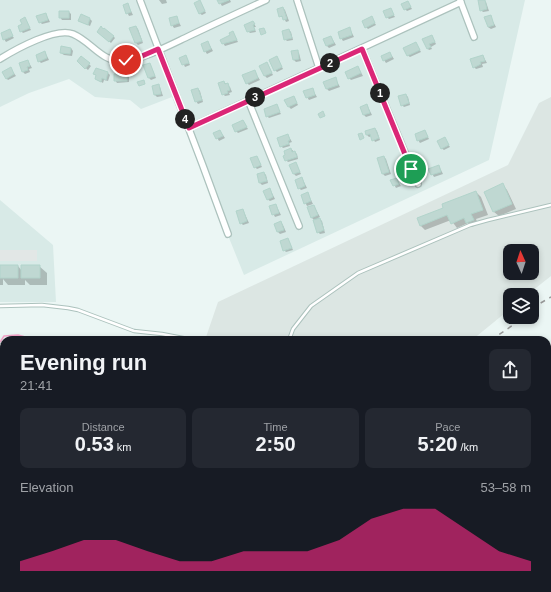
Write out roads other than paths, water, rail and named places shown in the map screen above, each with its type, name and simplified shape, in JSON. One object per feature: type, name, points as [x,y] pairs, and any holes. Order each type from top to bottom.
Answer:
[{"type":"street","points":[[140,0],[228,234]]},
{"type":"street","points":[[0,59],[21,48],[60,32],[73,34],[102,55],[117,61],[135,59],[266,0]]},
{"type":"street","points":[[297,0],[319,68]]},
{"type":"street","points":[[189,128],[362,49],[461,1],[474,37]]},
{"type":"street","points":[[362,49],[418,184]]},
{"type":"street","points":[[248,100],[299,226]]},
{"type":"lane","points":[[290,336],[293,329],[310,306],[358,273],[470,225],[551,204]]},
{"type":"lane","points":[[0,306],[42,306],[68,308],[78,310],[134,331],[172,336]]},
{"type":"waterway","points":[[4,336],[22,336]]},
{"type":"railway","points":[[539,304],[551,297]]},
{"type":"railway","points":[[497,336],[515,324]]}]
